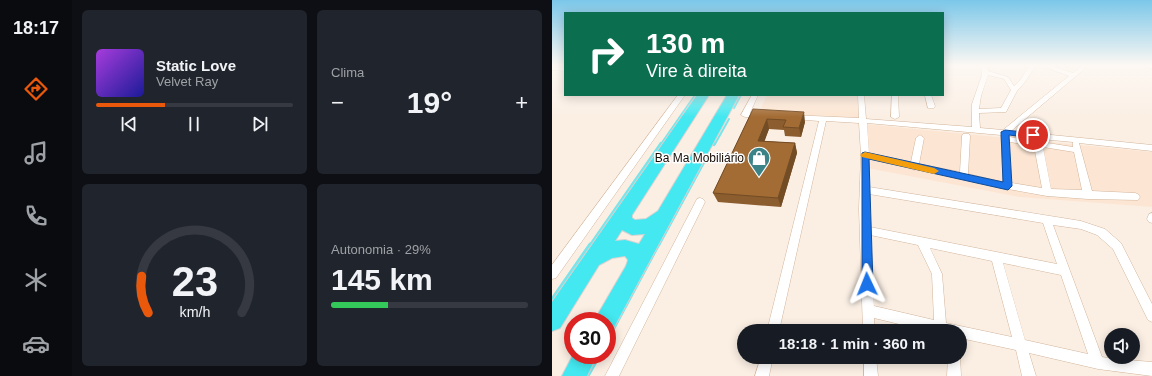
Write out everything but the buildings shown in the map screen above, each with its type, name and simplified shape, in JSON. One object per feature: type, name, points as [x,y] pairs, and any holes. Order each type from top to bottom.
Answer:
[{"type":"highway","points":[[552,320],[625,209],[702,96]]},
{"type":"highway","points":[[610,312],[732,96]]},
{"type":"highway","points":[[625,209],[624,222],[627,226],[635,229],[654,225],[668,212]]},
{"type":"highway","points":[[588,266],[598,255],[607,250],[624,247],[631,249],[636,256],[637,262],[634,270]]},
{"type":"highway","points":[[574,376],[581,364]]},
{"type":"street","points":[[976,130],[975,111],[977,95],[983,83]]},
{"type":"street","points":[[1009,83],[1014,90]]},
{"type":"street","points":[[975,111],[1003,110],[1014,90],[1021,83]]},
{"type":"street","points":[[1008,186],[1006,136],[1065,83]]},
{"type":"street","points":[[552,274],[681,96]]},
{"type":"street","points":[[754,96],[745,115],[769,116]]},
{"type":"street","points":[[861,96],[865,155],[864,190],[869,324]]},
{"type":"street","points":[[895,96],[895,117]]},
{"type":"street","points":[[928,96],[931,106]]},
{"type":"street","points":[[784,116],[862,120],[976,130],[1038,144],[1077,150]]},
{"type":"street","points":[[775,324],[823,118]]},
{"type":"street","points":[[964,177],[966,136]]},
{"type":"street","points":[[1006,136],[1075,140],[1152,148]]},
{"type":"street","points":[[914,167],[920,138]]},
{"type":"street","points":[[1075,140],[1088,195]]},
{"type":"street","points":[[1038,144],[1047,192]]},
{"type":"street","points":[[865,155],[914,167],[1008,186],[1047,192],[1135,198]]},
{"type":"street","points":[[864,190],[1091,228],[1110,239],[1121,252],[1152,316]]},
{"type":"street","points":[[612,376],[700,202]]},
{"type":"street","points":[[1047,221],[1098,363]]},
{"type":"street","points":[[865,230],[1066,271]]},
{"type":"street","points":[[922,242],[937,274],[940,324]]},
{"type":"street","points":[[996,257],[1029,376]]},
{"type":"street","points":[[868,311],[926,324]]},
{"type":"street","points":[[967,334],[1098,363],[1152,369]]},
{"type":"street","points":[[762,376],[765,364]]},
{"type":"street","points":[[870,364],[871,376]]},
{"type":"street","points":[[954,364],[954,376]]},
{"type":"shaded area","points":[[767,96],[858,96],[858,118],[759,112]]},
{"type":"shaded area","points":[[865,124],[1152,152],[1152,207],[1019,197],[867,168]]},
{"type":"waterway","points":[[661,144],[694,96]]},
{"type":"waterway","points":[[734,108],[740,96]]},
{"type":"waterway","points":[[715,144],[729,119]]},
{"type":"waterway","points":[[590,245],[661,143]]},
{"type":"waterway","points":[[659,245],[708,155]]},
{"type":"waterway","points":[[552,299],[590,244]]},
{"type":"waterway","points":[[616,324],[659,244]]},
{"type":"waterway","points":[[588,376],[595,364]]},
{"type":"slow traffic","points":[[865,155],[934,171]]},
{"type":"place","name":"Ba Ma Mobiliário","points":[[759,178]]},
{"type":"route","points":[[867,284],[864,209],[865,155],[914,167],[1008,186],[1005,132],[1033,135]]}]
